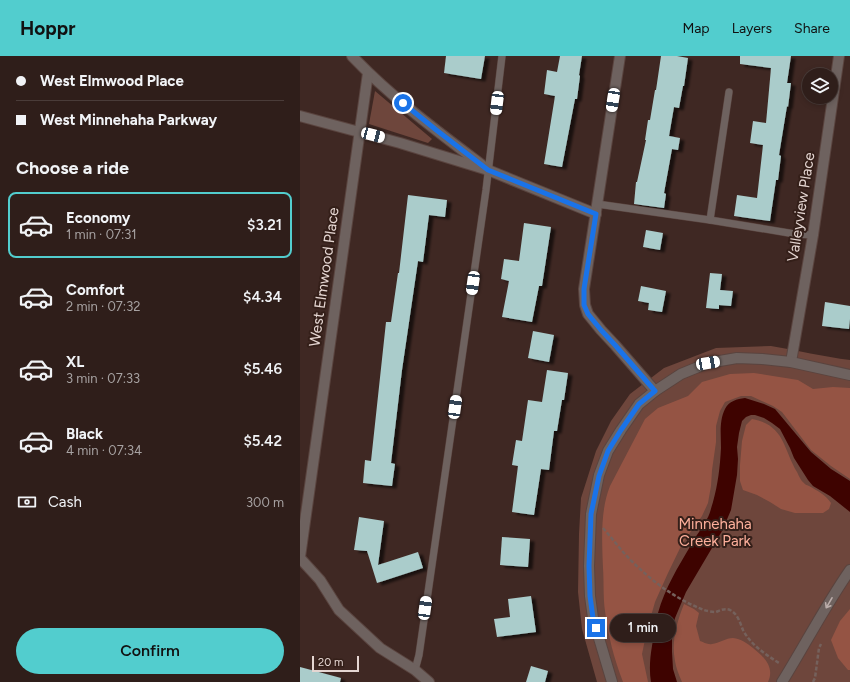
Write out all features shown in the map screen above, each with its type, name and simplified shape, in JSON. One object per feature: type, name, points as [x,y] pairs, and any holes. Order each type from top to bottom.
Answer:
[{"type":"street","points":[[352,56],[368,73],[393,95],[488,170]]},
{"type":"street","points":[[620,56],[584,289],[584,305],[588,314],[601,330],[655,391]]},
{"type":"street","name":"Valleyview Place","points":[[791,362],[813,235],[839,56]]},
{"type":"street","name":"West Elmwood Place","points":[[300,558],[368,73]]},
{"type":"street","points":[[300,116],[400,143],[488,170],[597,209]]},
{"type":"street","points":[[612,682],[593,618],[590,596],[589,566],[591,514],[599,476],[608,451],[639,404],[655,391],[681,374],[708,363],[737,358],[791,362],[850,375]]},
{"type":"street","points":[[300,558],[320,580],[339,610],[380,648],[415,670],[429,682]]},
{"type":"street","points":[[782,682],[850,570]]},
{"type":"lane","points":[[415,670],[419,655],[485,198],[502,56]]},
{"type":"lane","points":[[710,220],[729,92]]},
{"type":"lane","points":[[597,209],[710,220],[796,234],[813,235]]},
{"type":"path","points":[[600,525],[642,571],[668,591],[685,602],[706,611],[716,612],[725,609],[735,613],[747,637],[752,643],[790,670]]},
{"type":"path","points":[[813,682],[819,648],[822,641]]},
{"type":"green space","points":[[375,91],[432,139],[428,143],[369,124]]},
{"type":"green space","name":"Minnehaha Creek Park","points":[[771,346],[850,360],[850,682],[597,682],[582,629],[578,592],[579,534],[581,498],[596,451],[611,421],[630,394],[664,368],[716,348]]},
{"type":"shaded area","points":[[754,373],[798,380],[813,389],[833,387],[850,388],[850,479],[811,450],[782,412],[773,406],[751,396],[741,396],[725,402],[720,411],[716,426],[716,442],[708,503],[702,516],[682,544],[668,573],[655,602],[647,630],[642,654],[648,682],[623,682],[610,638],[604,600],[602,526],[610,486],[645,419],[658,408],[688,396],[702,382],[730,374]]},
{"type":"shaded area","points":[[745,398],[775,409],[811,452],[831,469],[850,481],[850,512],[830,496],[813,486],[794,458],[780,429],[764,418],[755,415],[746,417],[742,421],[739,433],[737,447],[737,475],[731,510],[722,531],[686,592],[675,618],[672,631],[672,652],[673,669],[677,682],[651,682],[651,655],[656,621],[661,604],[668,586],[708,517],[713,502],[719,469],[723,414],[731,402]]},
{"type":"shaded area","points":[[752,419],[763,422],[777,432],[782,439],[801,480],[805,484],[819,491],[827,498],[831,503],[829,509],[823,513],[795,513],[781,509],[757,495],[743,490],[740,481],[742,441],[746,425]]},
{"type":"shaded area","points":[[684,604],[699,613],[696,626],[700,641],[710,644],[733,638],[739,639],[746,643],[761,655],[767,663],[770,672],[768,682],[682,682],[675,664],[674,639]]},
{"type":"shaded area","points":[[850,609],[850,670],[848,670],[838,658],[831,640],[840,621]]},
{"type":"building","points":[[446,56],[485,56],[481,79],[444,73]]},
{"type":"building","points":[[560,56],[582,56],[577,99],[575,99],[562,167],[544,164],[555,96],[544,94],[547,70],[557,72]]},
{"type":"building","points":[[661,56],[688,58],[679,108],[674,107],[669,136],[680,138],[678,150],[672,149],[664,193],[666,194],[664,208],[634,204],[636,182],[646,140],[648,120],[650,120],[656,90]]},
{"type":"building","points":[[740,56],[791,56],[787,83],[791,83],[788,107],[787,106],[779,155],[781,156],[778,180],[776,180],[770,221],[734,216],[737,195],[757,198],[763,145],[750,143],[753,121],[766,123],[771,68],[740,64]]},
{"type":"building","points":[[408,195],[447,200],[445,217],[429,215],[423,262],[418,261],[402,370],[391,463],[395,464],[392,486],[363,483],[365,460],[371,461],[386,322],[391,322],[399,273]]},
{"type":"building","points":[[524,223],[551,227],[542,286],[539,286],[532,322],[502,317],[509,281],[501,279],[504,259],[519,261]]},
{"type":"building","points":[[646,230],[663,233],[660,250],[643,247]]},
{"type":"building","points":[[710,273],[722,274],[720,290],[733,291],[731,306],[719,305],[719,309],[706,308]]},
{"type":"building","points":[[641,286],[666,291],[662,312],[648,310],[649,303],[638,301]]},
{"type":"building","points":[[825,302],[850,306],[849,329],[822,326]]},
{"type":"building","points":[[533,331],[554,335],[549,362],[528,358]]},
{"type":"building","points":[[547,370],[568,373],[557,431],[554,431],[549,470],[541,469],[534,515],[512,512],[518,466],[512,465],[516,440],[522,441],[528,400],[542,402]]},
{"type":"building","points":[[359,517],[384,521],[378,565],[418,552],[423,568],[377,583],[367,551],[354,550]]},
{"type":"building","points":[[502,537],[530,539],[528,567],[500,565]]},
{"type":"building","points":[[531,596],[536,632],[497,637],[494,619],[510,617],[508,599]]},
{"type":"building","points":[[531,666],[548,671],[545,682],[526,682]]},
{"type":"building","points":[[300,667],[341,678],[340,682],[300,682]]},
{"type":"route","points":[[403,103],[488,170],[596,214],[584,289],[584,305],[588,314],[601,330],[655,391],[639,404],[621,430],[608,451],[599,476],[591,514],[589,566],[590,596],[596,628]]}]
